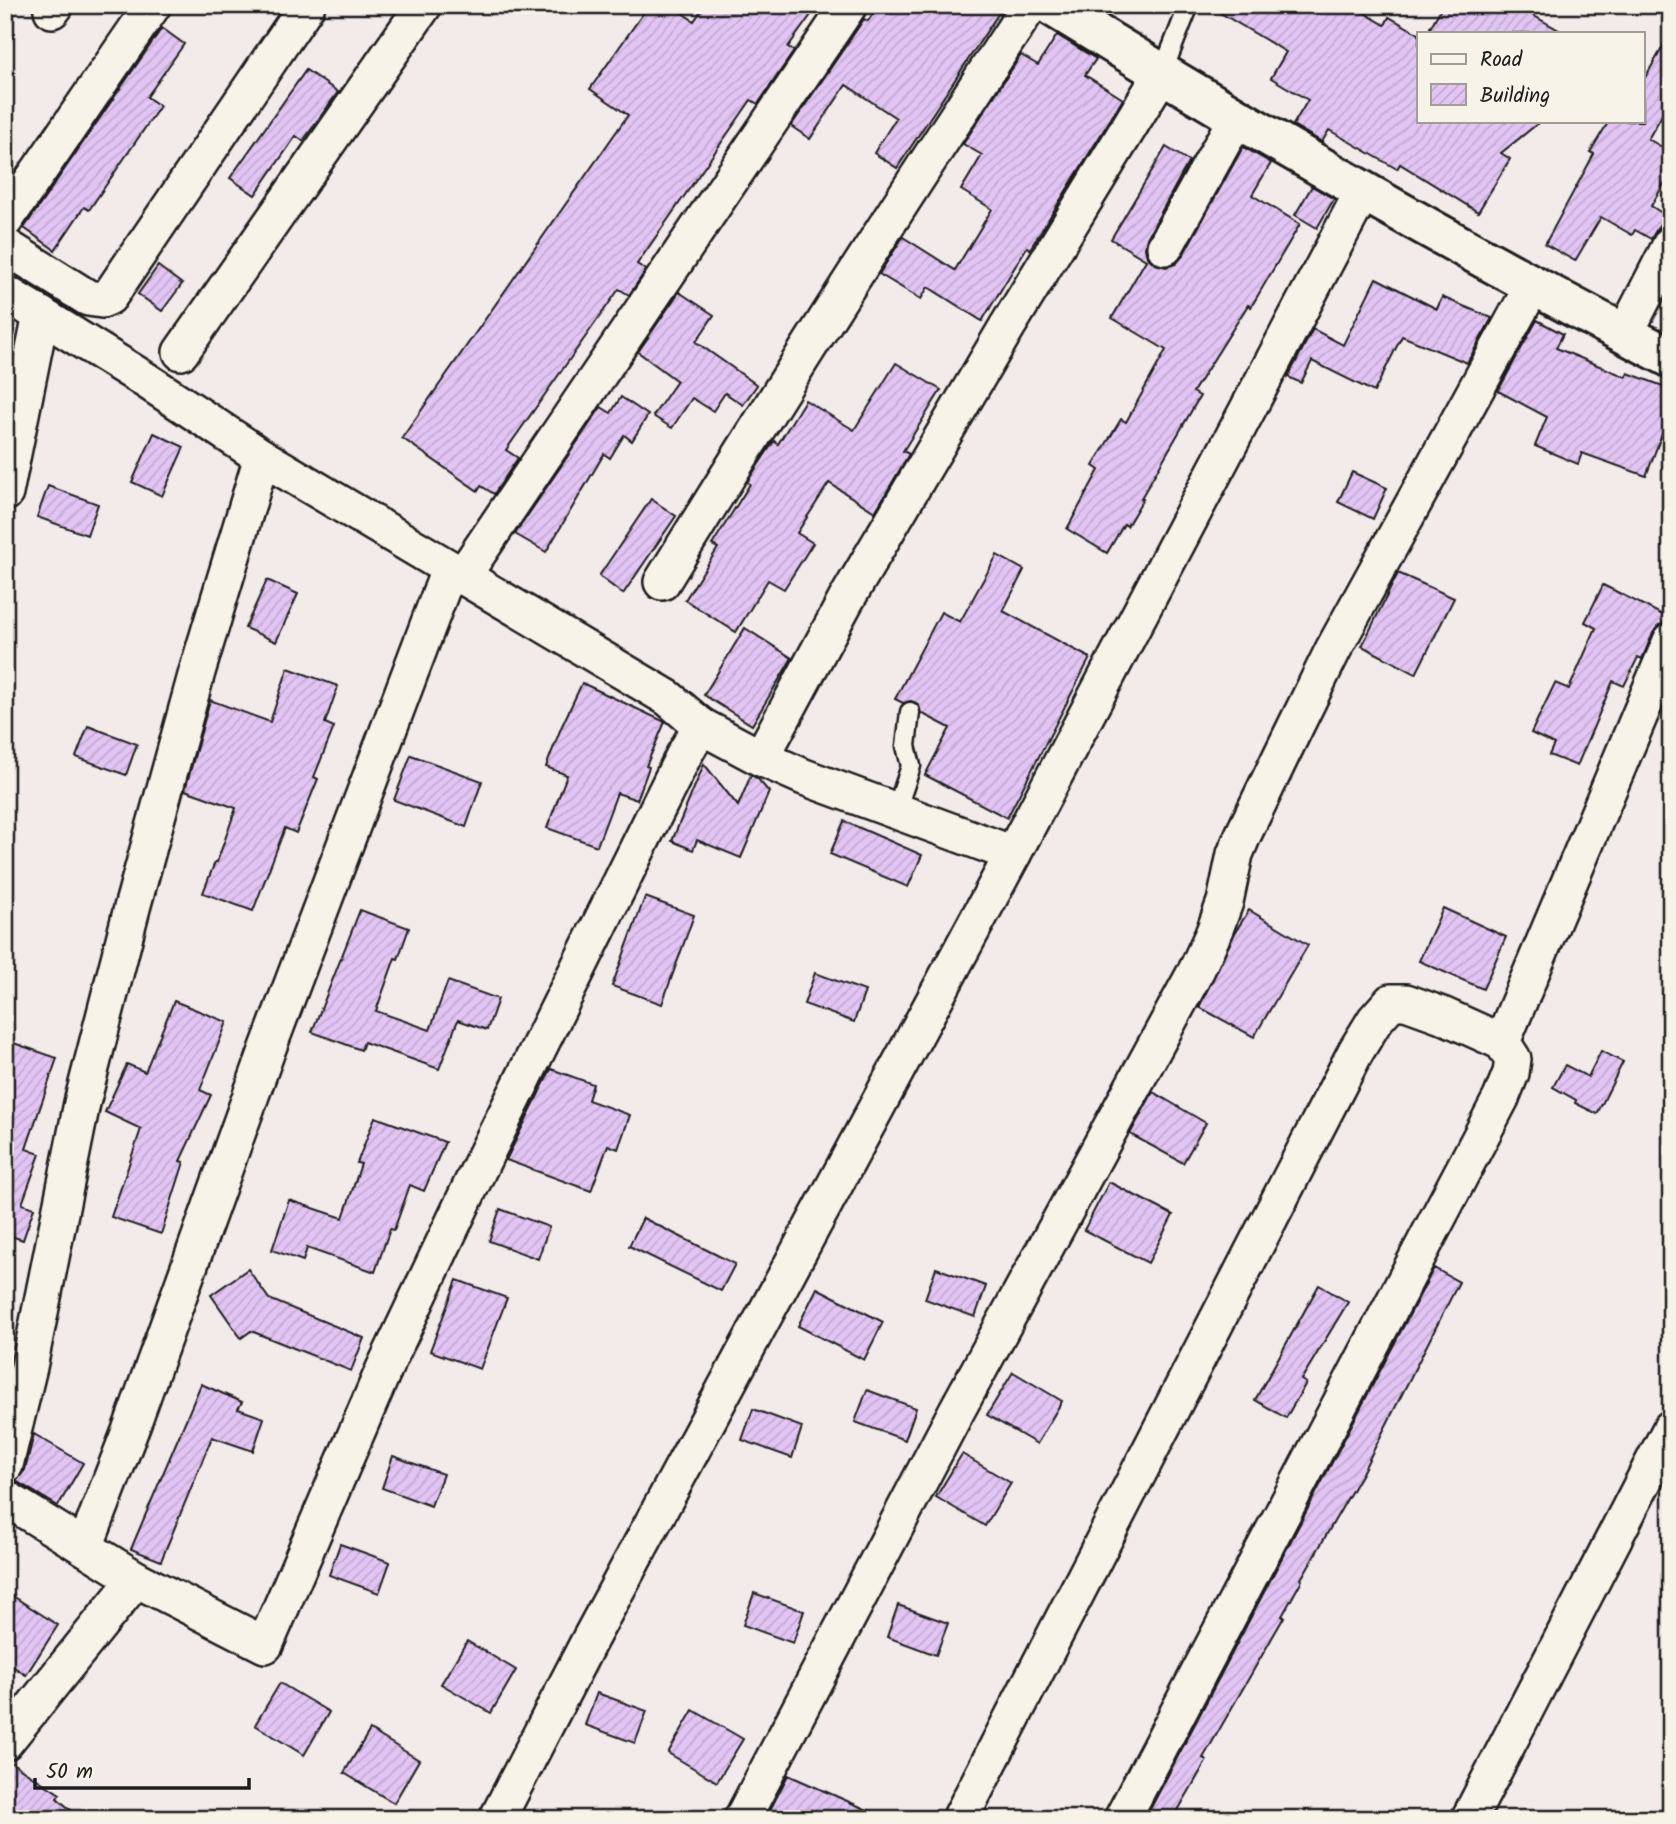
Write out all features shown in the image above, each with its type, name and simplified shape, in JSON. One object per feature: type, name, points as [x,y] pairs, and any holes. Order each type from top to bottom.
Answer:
[{"type":"street","points":[[5,220],[153,5]]},
{"type":"street","points":[[5,246],[89,298],[103,300],[109,297],[307,5]]},
{"type":"street","points":[[181,352],[424,5]]},
{"type":"street","points":[[85,1548],[268,1048],[456,573],[529,475],[849,5]]},
{"type":"street","points":[[663,582],[765,415],[1030,5]]},
{"type":"street","points":[[1050,5],[1363,191],[1532,286],[1671,358]]},
{"type":"street","points":[[761,758],[846,600],[1000,338],[1162,73]]},
{"type":"street","points":[[1165,247],[1237,117]]},
{"type":"street","points":[[497,1819],[589,1641],[1013,854],[1363,191]]},
{"type":"street","points":[[1625,334],[1671,244]]},
{"type":"street","points":[[742,1819],[956,1412],[1197,969],[1225,901],[1235,854],[1276,765],[1333,650],[1532,286]]},
{"type":"street","points":[[5,293],[144,379],[262,457],[668,698],[701,726],[761,758],[1013,854]]},
{"type":"street","points":[[5,493],[41,315]]},
{"type":"street","points":[[5,1465],[27,1380],[82,1103],[193,685],[262,457]]},
{"type":"street","points":[[1502,1042],[1671,641]]},
{"type":"street","points":[[5,1498],[136,1579],[265,1645],[384,1369],[485,1156],[643,836],[701,726]]},
{"type":"street","points":[[960,1819],[1350,1063],[1375,1020],[1391,1002],[1406,1002],[1442,1015],[1502,1042],[1513,1059],[1502,1098],[1122,1819]]},
{"type":"street","points":[[1469,1819],[1671,1428]]},
{"type":"street","points":[[5,1742],[136,1579]]},
{"type":"lane","points":[[1162,73],[1189,5]]},
{"type":"lane","points":[[896,811],[911,766],[906,747],[910,712]]},
{"type":"building","points":[[649,5],[671,5],[694,21],[705,5],[818,5],[788,47],[794,51],[758,104],[751,100],[637,264],[646,270],[629,295],[619,289],[506,450],[518,458],[494,494],[481,486],[478,491],[402,438],[628,115],[590,89]]},
{"type":"building","points":[[879,5],[1004,5],[897,168],[874,153],[896,118],[846,85],[810,139],[791,126],[864,19],[868,21]]},
{"type":"building","points":[[1207,5],[1351,5],[1385,25],[1389,17],[1417,33],[1417,122],[1540,122],[1501,153],[1510,159],[1478,212],[1400,164],[1397,169],[1329,130],[1322,142],[1293,125],[1308,100],[1271,78],[1286,52]]},
{"type":"building","points":[[1443,5],[1515,5],[1562,32],[1428,32]]},
{"type":"building","points":[[162,28],[184,44],[147,97],[160,106],[89,210],[84,207],[55,250],[24,228]]},
{"type":"building","points":[[1671,33],[1671,100],[1648,139],[1671,152],[1671,172],[1651,206],[1665,215],[1651,239],[1635,230],[1632,235],[1601,217],[1575,261],[1545,244],[1594,154],[1590,152],[1608,122],[1644,122],[1644,79]]},
{"type":"building","points":[[1057,35],[1096,59],[1085,75],[1123,99],[982,321],[928,287],[921,299],[879,274],[903,237],[955,270],[992,209],[961,190],[982,155],[963,144],[1021,55],[1038,65]]},
{"type":"building","points":[[306,70],[338,92],[303,141],[296,136],[255,195],[230,178]]},
{"type":"building","points":[[1166,147],[1189,161],[1147,238],[1147,257],[1155,264],[1166,267],[1176,264],[1182,257],[1243,147],[1271,163],[1252,195],[1300,224],[1251,307],[1248,305],[1193,392],[1200,396],[1141,498],[1143,499],[1107,553],[1067,529],[1099,470],[1093,466],[1121,419],[1126,422],[1166,350],[1112,318],[1146,260],[1111,239]]},
{"type":"building","points":[[1312,186],[1334,199],[1317,228],[1295,215]]},
{"type":"building","points":[[158,266],[182,284],[162,311],[138,294]]},
{"type":"building","points":[[1376,278],[1437,309],[1442,297],[1492,318],[1467,363],[1402,336],[1374,392],[1312,361],[1301,383],[1288,377],[1313,329],[1343,345]]},
{"type":"building","points":[[679,292],[714,315],[696,342],[757,385],[743,405],[725,393],[713,411],[692,398],[672,428],[653,416],[677,381],[638,352]]},
{"type":"building","points":[[1537,320],[1563,334],[1556,348],[1626,377],[1628,373],[1671,389],[1671,410],[1646,476],[1582,453],[1578,464],[1535,446],[1547,417],[1498,391]]},
{"type":"building","points":[[896,363],[941,390],[903,451],[909,454],[875,512],[829,483],[797,533],[813,543],[784,589],[768,580],[736,632],[685,600],[718,548],[712,545],[750,484],[747,482],[774,441],[778,444],[805,400],[854,430]]},
{"type":"building","points":[[621,397],[648,415],[632,441],[624,435],[610,458],[604,454],[546,552],[515,534],[601,407],[611,413]]},
{"type":"building","points":[[154,433],[184,447],[162,496],[132,482]]},
{"type":"building","points":[[1352,472],[1387,488],[1373,519],[1338,502]]},
{"type":"building","points":[[48,486],[98,504],[87,535],[37,517]]},
{"type":"building","points":[[651,499],[676,516],[623,594],[599,576]]},
{"type":"building","points":[[997,555],[1024,570],[1003,611],[1090,658],[1007,818],[925,775],[950,728],[921,713],[916,703],[903,703],[895,699],[941,612],[960,622]]},
{"type":"building","points":[[1398,573],[1454,598],[1416,674],[1362,646]]},
{"type":"building","points":[[267,580],[298,594],[276,642],[245,628]]},
{"type":"building","points":[[1603,585],[1671,621],[1659,625],[1653,633],[1642,659],[1638,657],[1624,686],[1613,681],[1577,766],[1549,755],[1554,744],[1531,733],[1555,683],[1569,689],[1596,628],[1585,622]]},
{"type":"building","points":[[745,628],[792,658],[752,725],[704,695]]},
{"type":"building","points":[[288,668],[338,686],[325,723],[334,727],[314,777],[318,779],[296,833],[285,828],[253,911],[203,893],[236,808],[185,790],[210,700],[270,722]]},
{"type":"building","points":[[582,683],[665,722],[646,766],[649,767],[637,800],[617,793],[597,846],[547,828],[567,775],[546,767]]},
{"type":"building","points":[[88,726],[137,744],[126,775],[76,757]]},
{"type":"building","points":[[411,755],[482,781],[466,827],[394,800]]},
{"type":"building","points":[[704,764],[738,806],[751,775],[769,792],[741,858],[697,840],[693,850],[672,841]]},
{"type":"building","points":[[844,821],[922,855],[908,887],[830,854]]},
{"type":"building","points":[[645,897],[694,915],[662,1004],[612,986]]},
{"type":"building","points":[[1443,908],[1506,937],[1483,989],[1419,961]]},
{"type":"building","points":[[360,910],[409,928],[376,1011],[430,1030],[448,981],[498,999],[487,1030],[458,1020],[439,1069],[364,1042],[361,1050],[312,1032]]},
{"type":"building","points":[[1249,910],[1308,945],[1254,1037],[1199,1007]]},
{"type":"building","points":[[815,973],[865,991],[854,1022],[804,1004]]},
{"type":"building","points":[[174,1001],[227,1022],[200,1090],[211,1095],[180,1161],[184,1162],[161,1234],[111,1217],[141,1129],[105,1112],[127,1064],[145,1072]]},
{"type":"building","points":[[5,1040],[57,1058],[26,1149],[40,1154],[22,1204],[34,1208],[23,1240],[11,1236],[9,1243],[5,1242]]},
{"type":"building","points":[[1601,1051],[1623,1062],[1597,1114],[1575,1103],[1576,1100],[1553,1087],[1565,1065],[1588,1077]]},
{"type":"building","points":[[551,1069],[593,1084],[588,1100],[630,1115],[618,1149],[608,1145],[591,1191],[506,1160]]},
{"type":"building","points":[[1153,1092],[1206,1123],[1183,1163],[1130,1134]]},
{"type":"building","points":[[375,1117],[445,1142],[424,1191],[410,1185],[394,1230],[390,1229],[375,1272],[307,1248],[303,1261],[272,1250],[289,1200],[343,1218],[361,1164],[357,1163]]},
{"type":"building","points":[[1109,1182],[1173,1215],[1148,1263],[1084,1230]]},
{"type":"building","points":[[500,1209],[549,1227],[538,1259],[489,1241]]},
{"type":"building","points":[[643,1218],[735,1264],[721,1291],[629,1246]]},
{"type":"building","points":[[936,1268],[986,1286],[975,1317],[925,1299]]},
{"type":"building","points":[[1434,1268],[1459,1282],[1362,1473],[1203,1758],[1207,1760],[1173,1819],[1145,1819]]},
{"type":"building","points":[[248,1269],[269,1299],[364,1338],[351,1371],[251,1331],[241,1338],[211,1295]]},
{"type":"building","points":[[457,1280],[507,1298],[480,1369],[430,1351]]},
{"type":"building","points":[[1319,1285],[1348,1302],[1301,1380],[1306,1383],[1286,1418],[1255,1400]]},
{"type":"building","points":[[817,1288],[883,1322],[864,1360],[798,1326]]},
{"type":"building","points":[[1013,1372],[1062,1401],[1037,1444],[987,1415]]},
{"type":"building","points":[[201,1384],[242,1402],[238,1409],[264,1418],[253,1451],[212,1437],[161,1561],[131,1549]]},
{"type":"building","points":[[867,1390],[916,1408],[905,1440],[855,1422]]},
{"type":"building","points":[[753,1409],[802,1427],[792,1458],[742,1440]]},
{"type":"building","points":[[34,1434],[83,1463],[58,1506],[16,1481],[25,1470]]},
{"type":"building","points":[[962,1454],[1011,1483],[985,1526],[936,1497]]},
{"type":"building","points":[[393,1456],[443,1474],[431,1506],[382,1488]]},
{"type":"building","points":[[340,1544],[390,1562],[379,1593],[329,1575]]},
{"type":"building","points":[[5,1591],[58,1625],[26,1675],[5,1661]]},
{"type":"building","points":[[754,1593],[804,1611],[793,1643],[743,1625]]},
{"type":"building","points":[[898,1605],[948,1623],[936,1655],[887,1637]]},
{"type":"building","points":[[467,1641],[516,1670],[491,1713],[441,1684]]},
{"type":"building","points":[[280,1683],[329,1712],[304,1755],[255,1725]]},
{"type":"building","points":[[597,1693],[647,1711],[635,1743],[585,1725]]},
{"type":"building","points":[[693,1710],[743,1739],[717,1782],[668,1753]]},
{"type":"building","points":[[370,1730],[419,1760],[394,1803],[344,1773]]},
{"type":"building","points":[[9,1761],[60,1794],[57,1798],[81,1819],[5,1819],[5,1762]]},
{"type":"building","points":[[788,1775],[888,1819],[779,1819],[768,1814]]}]
